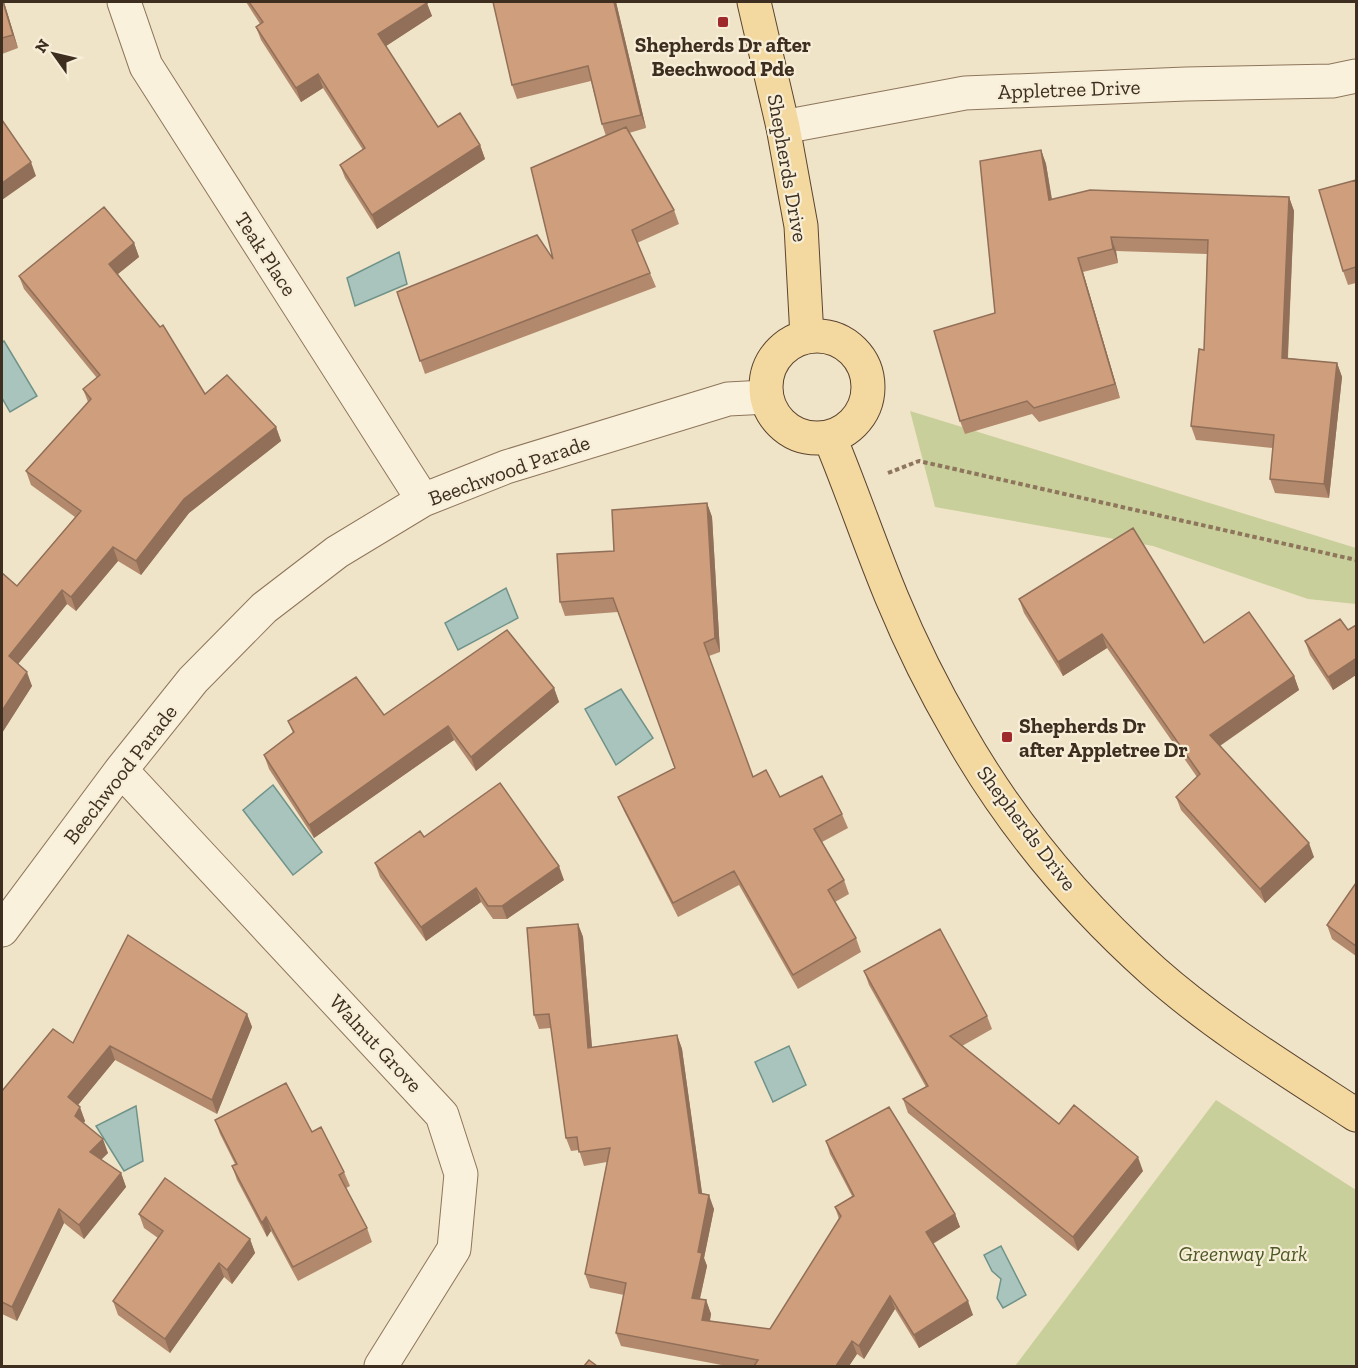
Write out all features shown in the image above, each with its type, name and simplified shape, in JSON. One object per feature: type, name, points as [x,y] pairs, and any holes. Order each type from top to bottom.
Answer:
[{"type":"main road","name":"Shepherds Drive","points":[[754,2],[783,127],[801,226],[807,337]]},
{"type":"main road","points":[[825,336],[841,342],[855,352],[865,367],[869,384],[867,402],[859,418],[846,430],[830,438],[813,439],[796,435],[783,426],[772,413],[766,397],[766,381],[770,366],[779,352],[791,342],[807,337],[825,336]]},
{"type":"main road","name":"Shepherds Drive","points":[[830,438],[892,599],[959,733],[984,773],[1053,868],[1110,931],[1154,972],[1214,1019],[1356,1114]]},
{"type":"street","name":"Teak Place","points":[[124,2],[146,66],[423,500]]},
{"type":"street","name":"Appletree Drive","points":[[783,127],[964,93],[1332,81],[1356,76]]},
{"type":"street","name":"Beechwood Parade","points":[[2,930],[121,770],[193,680],[264,608],[337,552],[423,500],[506,467],[728,399],[766,397]]},
{"type":"street","name":"Walnut Grove","points":[[121,770],[442,1115],[461,1174],[454,1249],[381,1366]]},
{"type":"path","points":[[850,488],[919,461],[1356,560]]},
{"type":"green space","points":[[910,411],[1356,548],[1356,604],[1308,599],[1153,546],[935,507]]},
{"type":"green space","name":"Greenway Park","points":[[1216,1100],[1356,1190],[1356,1366],[1015,1366]]},
{"type":"water","points":[[399,252],[407,284],[355,306],[347,278]]},
{"type":"water","points":[[4,341],[37,396],[10,412],[2,398],[2,343]]},
{"type":"water","points":[[506,588],[518,618],[458,650],[445,623]]},
{"type":"water","points":[[621,689],[653,738],[616,765],[585,709]]},
{"type":"water","points":[[273,785],[322,852],[293,875],[243,810]]},
{"type":"water","points":[[789,1046],[806,1085],[773,1102],[755,1062]]},
{"type":"water","points":[[136,1106],[143,1161],[124,1171],[96,1126]]},
{"type":"water","points":[[1001,1246],[1026,1295],[1003,1308],[997,1298],[1001,1279],[992,1271],[984,1255]]},
{"type":"building","points":[[2,2],[13,35],[2,38]]},
{"type":"building","points":[[249,2],[426,2],[378,34],[438,127],[460,113],[480,145],[372,215],[340,165],[365,148],[318,74],[296,88],[256,27],[263,22]]},
{"type":"building","points":[[493,2],[614,2],[641,115],[602,124],[588,66],[512,85]]},
{"type":"building","points":[[2,120],[31,162],[2,183]]},
{"type":"building","points":[[626,127],[674,210],[632,230],[650,273],[420,361],[397,292],[537,235],[553,259],[531,168]]},
{"type":"building","points":[[1041,150],[1049,200],[1090,190],[1289,197],[1282,358],[1337,363],[1324,484],[1270,479],[1274,435],[1191,426],[1199,349],[1204,350],[1208,240],[1111,237],[1113,249],[1078,258],[1115,384],[1034,408],[1027,401],[960,421],[934,331],[995,313],[980,161]]},
{"type":"building","points":[[1356,180],[1356,267],[1343,271],[1319,190]]},
{"type":"building","points":[[104,207],[134,243],[109,264],[160,327],[163,325],[205,394],[227,375],[276,427],[184,499],[136,561],[113,547],[71,597],[62,590],[9,656],[27,672],[2,711],[2,573],[17,586],[81,511],[26,471],[91,399],[83,389],[100,375],[19,276]]},
{"type":"building","points":[[707,503],[715,638],[704,643],[753,777],[766,770],[780,797],[822,776],[842,814],[814,829],[844,880],[828,890],[856,938],[793,975],[734,871],[673,903],[618,797],[675,768],[613,598],[560,602],[557,554],[614,551],[612,510]]},
{"type":"building","points":[[1133,528],[1204,643],[1249,612],[1294,676],[1210,735],[1309,843],[1260,889],[1176,797],[1200,774],[1102,634],[1058,662],[1019,599]]},
{"type":"building","points":[[1340,619],[1348,630],[1356,625],[1356,661],[1355,659],[1328,677],[1305,641]]},
{"type":"building","points":[[507,630],[554,688],[471,757],[448,726],[309,825],[264,755],[294,732],[288,721],[356,677],[384,715]]},
{"type":"building","points":[[500,783],[559,866],[502,906],[488,906],[476,888],[421,927],[375,863],[420,831],[424,837]]},
{"type":"building","points":[[1356,883],[1356,946],[1327,925]]},
{"type":"building","points":[[578,924],[588,1048],[677,1035],[699,1193],[709,1195],[698,1252],[702,1253],[692,1298],[706,1300],[702,1320],[770,1329],[841,1216],[835,1207],[854,1196],[826,1141],[889,1107],[955,1214],[926,1232],[968,1301],[914,1335],[890,1296],[859,1346],[852,1341],[836,1366],[754,1366],[758,1360],[616,1333],[626,1283],[585,1274],[610,1148],[579,1152],[577,1137],[566,1138],[549,1014],[534,1015],[527,928]]},
{"type":"building","points":[[940,929],[987,1016],[950,1036],[1059,1124],[1074,1105],[1138,1157],[1073,1237],[903,1099],[928,1086],[864,971]]},
{"type":"building","points":[[128,935],[247,1014],[212,1100],[110,1046],[68,1097],[80,1107],[75,1116],[103,1139],[90,1152],[121,1173],[79,1225],[59,1209],[12,1307],[2,1302],[2,1091],[53,1029],[73,1043]]},
{"type":"building","points":[[286,1083],[312,1132],[321,1127],[344,1172],[339,1175],[367,1228],[293,1267],[266,1217],[262,1223],[232,1166],[237,1164],[215,1120]]},
{"type":"building","points":[[165,1178],[250,1239],[227,1270],[219,1263],[165,1339],[113,1301],[163,1231],[139,1214]]},
{"type":"building","points":[[589,1360],[597,1366],[584,1366]]},
{"type":"place","name":"Shepherds Dr after Beechwood Pde","points":[[723,22]]},
{"type":"place","name":"Shepherds Dr after Appletree Dr","points":[[1007,737]]}]
